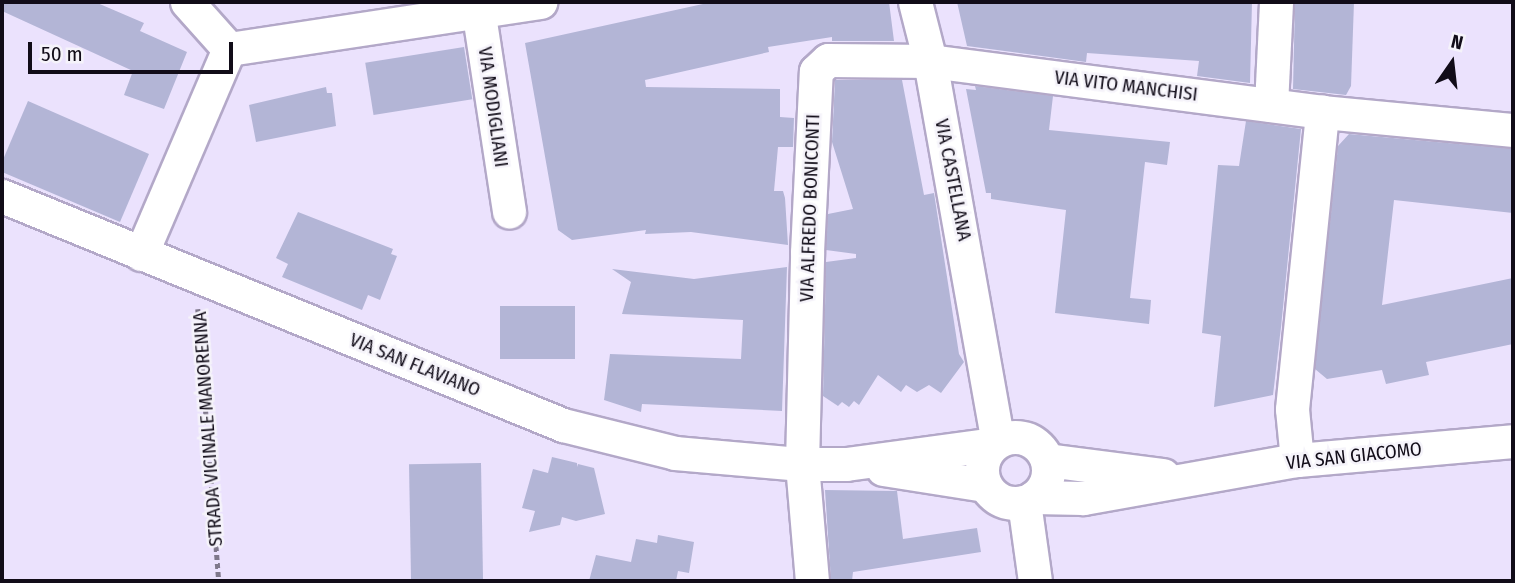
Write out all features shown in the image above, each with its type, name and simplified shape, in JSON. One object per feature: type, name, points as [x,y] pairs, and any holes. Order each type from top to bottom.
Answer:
[{"type":"street","points":[[187,2],[229,49]]},
{"type":"street","points":[[229,49],[478,8],[540,2]]},
{"type":"street","name":"VIA CASTELLANA","points":[[915,2],[930,61],[986,360],[1016,446]]},
{"type":"street","points":[[1271,105],[1276,2]]},
{"type":"street","name":"VIA MODIGLIANI","points":[[478,8],[509,212]]},
{"type":"street","points":[[141,254],[229,49]]},
{"type":"street","name":"VIA ALFREDO BONICONTI","points":[[812,581],[802,464],[816,71],[828,60],[930,61]]},
{"type":"street","name":"VIA VITO MANCHISI","points":[[930,61],[1322,112],[1513,130]]},
{"type":"street","points":[[1297,460],[1292,409],[1322,112]]},
{"type":"street","name":"VIA SAN FLAVIANO","points":[[2,195],[196,277],[563,425],[676,453],[802,464],[846,464],[1016,446]]},
{"type":"street","name":"VIA SAN GIACOMO","points":[[1029,500],[1083,498],[1197,480],[1297,460],[1513,442]]},
{"type":"street","points":[[1029,500],[1002,500],[985,485],[982,463],[1016,446],[1046,481],[1029,500],[1035,581]]},
{"type":"street","name":"VIA SAN GIACOMO","points":[[1016,446],[1197,480]]},
{"type":"street","name":"VIA SAN FLAVIANO","points":[[846,464],[985,485]]},
{"type":"path","name":"STRADA VICINALE MANORENNA","points":[[196,277],[219,581]]},
{"type":"building","points":[[2,2],[95,2],[144,23],[140,31],[187,52],[164,109],[124,95],[133,71],[2,11]]},
{"type":"building","points":[[712,2],[889,2],[894,41],[832,41],[832,37],[768,47],[769,52],[645,80],[646,87],[780,89],[780,117],[794,118],[793,147],[778,147],[774,191],[783,191],[785,198],[788,245],[691,232],[645,234],[646,230],[572,240],[558,230],[525,43]]},
{"type":"building","points":[[957,2],[1252,2],[1250,83],[1197,76],[1199,61],[1087,53],[1086,62],[967,46]]},
{"type":"building","points":[[1295,2],[1354,2],[1351,86],[1346,95],[1293,89]]},
{"type":"building","points":[[464,47],[472,99],[374,115],[365,63]]},
{"type":"building","points":[[835,80],[902,80],[924,195],[934,193],[959,354],[964,362],[941,393],[929,385],[917,392],[906,385],[901,392],[878,375],[859,405],[854,401],[849,407],[842,402],[838,406],[823,396],[826,262],[856,258],[856,254],[826,250],[828,214],[853,209],[832,142]]},
{"type":"building","points":[[975,86],[1053,96],[1049,130],[1170,142],[1167,165],[1145,162],[1130,298],[1151,300],[1149,324],[1055,313],[1066,210],[991,199],[991,193],[986,193],[966,89],[976,90]]},
{"type":"building","points":[[326,87],[327,93],[332,93],[336,126],[256,142],[249,105]]},
{"type":"building","points":[[28,101],[149,154],[120,222],[2,172],[2,162]]},
{"type":"building","points":[[1246,121],[1301,129],[1281,327],[1273,395],[1214,407],[1221,336],[1202,333],[1218,165],[1239,166]]},
{"type":"building","points":[[1349,134],[1513,149],[1513,213],[1394,200],[1382,305],[1513,278],[1513,344],[1426,362],[1429,375],[1386,384],[1382,370],[1327,379],[1315,369],[1338,146]]},
{"type":"building","points":[[298,212],[393,249],[391,254],[397,256],[380,300],[368,295],[362,310],[282,277],[288,264],[276,258]]},
{"type":"building","points":[[787,267],[782,411],[642,404],[641,412],[604,400],[610,354],[741,359],[743,320],[622,314],[631,282],[612,269],[694,279]]},
{"type":"building","points":[[500,306],[575,306],[575,359],[500,359]]},
{"type":"building","points":[[552,457],[577,463],[577,467],[578,464],[594,468],[605,514],[576,521],[562,517],[560,525],[529,532],[535,511],[522,508],[533,469],[548,473]]},
{"type":"building","points":[[481,463],[483,581],[411,581],[409,464]]},
{"type":"building","points":[[825,490],[897,491],[903,539],[977,528],[981,552],[853,572],[852,581],[831,581]]},
{"type":"building","points":[[658,535],[694,542],[689,573],[678,571],[676,581],[589,581],[596,555],[631,562],[636,539],[657,543]]}]
